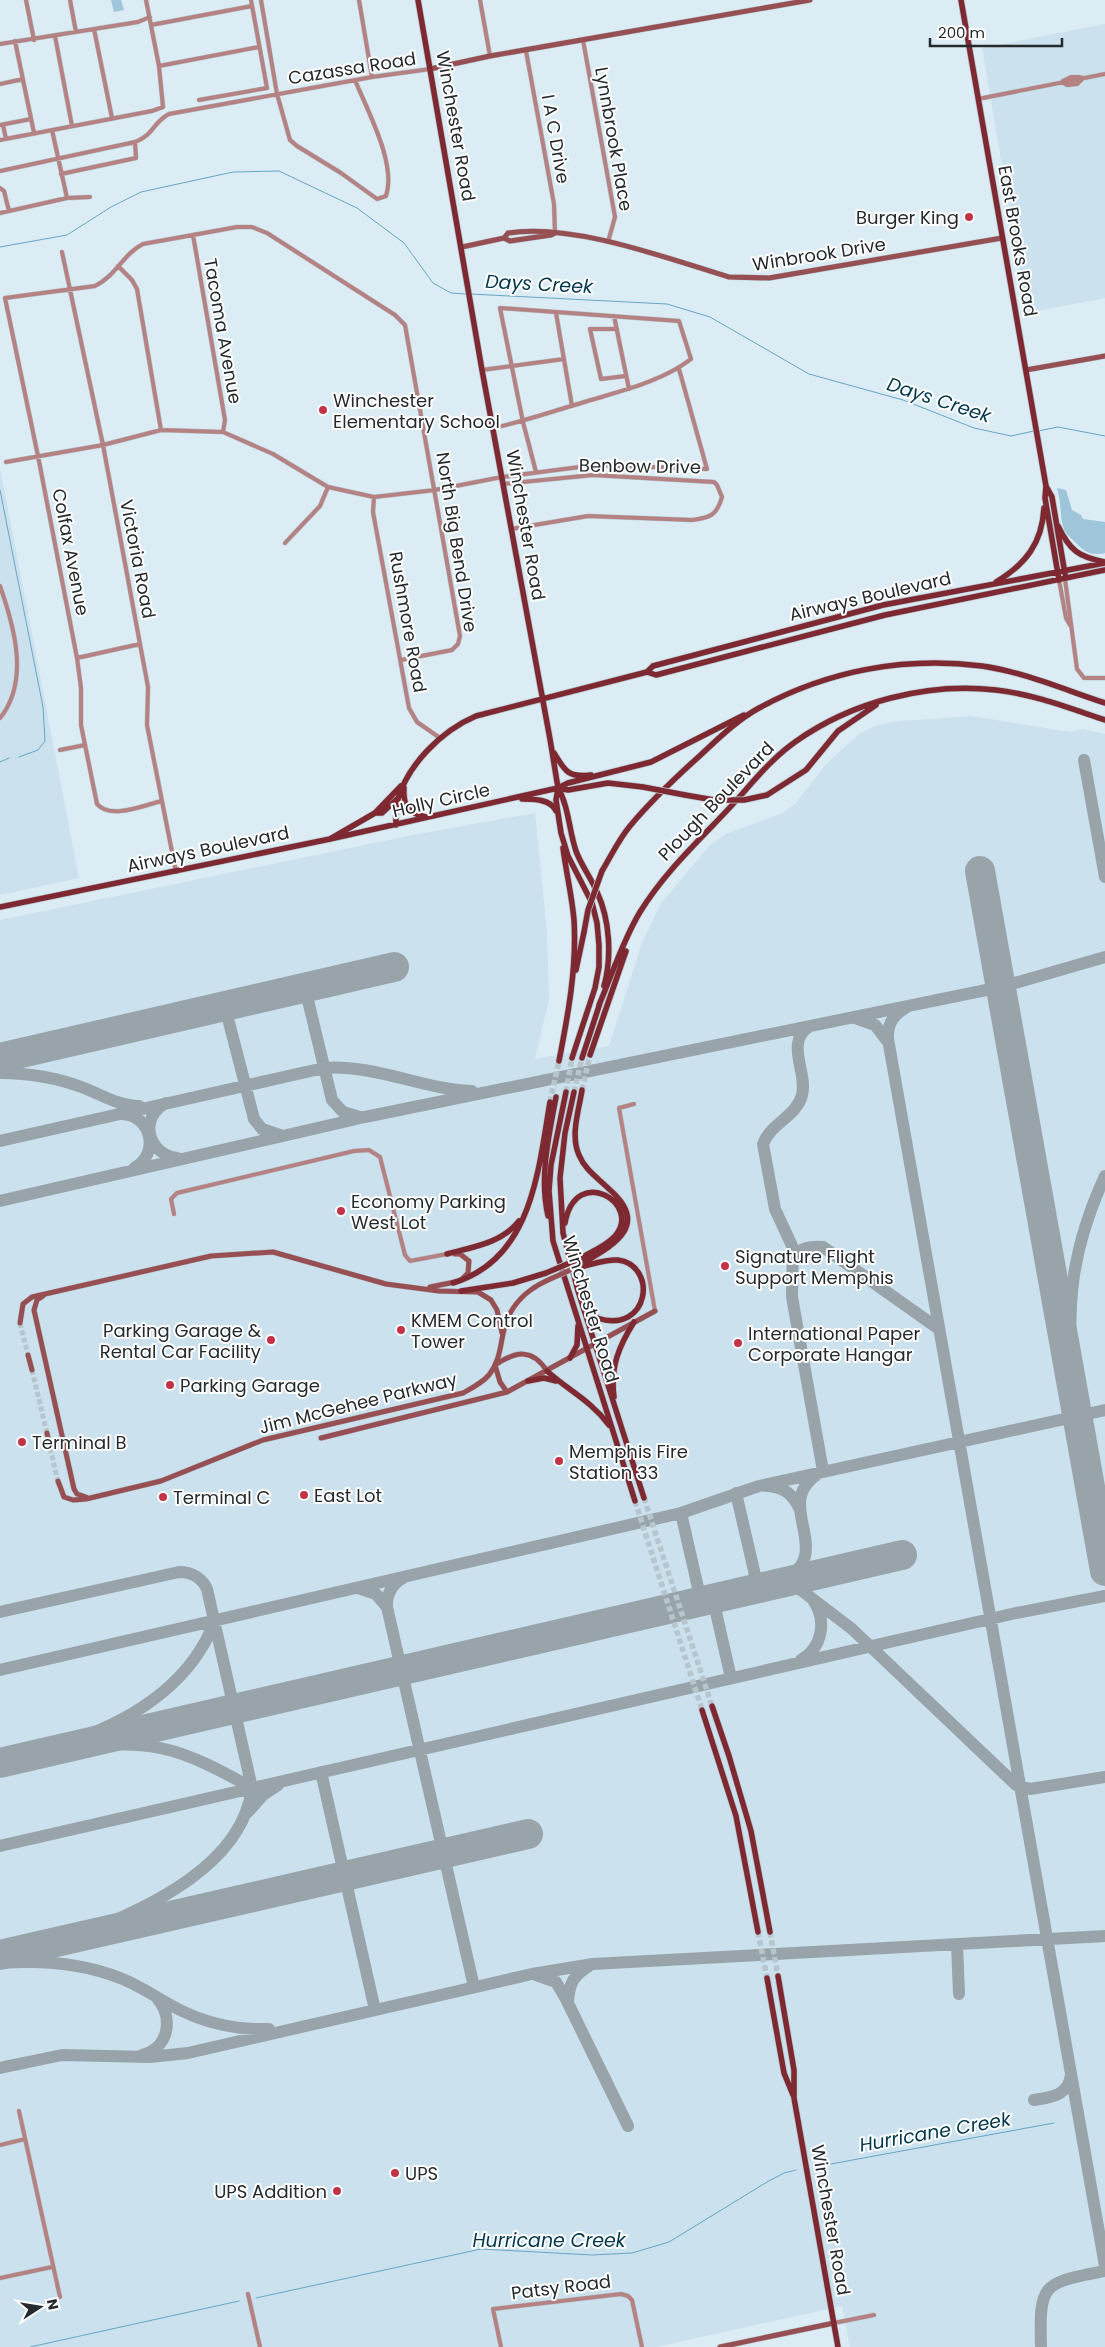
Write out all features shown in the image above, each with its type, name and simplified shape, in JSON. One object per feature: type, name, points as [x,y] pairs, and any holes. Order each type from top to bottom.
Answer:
[{"type":"main road","name":"Winchester Road","points":[[418,0],[482,370],[552,748],[558,788],[558,815],[561,833],[568,856],[592,903],[597,923],[599,967],[595,988],[572,1058]]},
{"type":"main road","name":"Cazassa Road","points":[[430,69],[490,56],[810,0]]},
{"type":"main road","name":"East Brooks Road","points":[[961,0],[1046,486],[1045,498],[1058,572],[1062,579]]},
{"type":"main road","name":"Winbrook Drive","points":[[462,247],[504,238],[508,233],[541,230],[608,242],[729,277],[747,279],[769,278],[1002,238]]},
{"type":"main road","points":[[1026,370],[1105,356]]},
{"type":"main road","name":"East Brooks Road","points":[[1046,486],[1052,497],[1057,523],[1064,571],[1062,579]]},
{"type":"main road","points":[[992,584],[1017,568],[1034,548],[1043,524],[1045,498]]},
{"type":"main road","points":[[1057,523],[1064,540],[1075,552],[1086,558],[1105,563]]},
{"type":"main road","name":"Airways Boulevard","points":[[396,825],[399,796],[421,759],[440,738],[459,723],[476,716],[647,672],[653,666],[883,606],[1105,563]]},
{"type":"main road","name":"Airways Boulevard","points":[[647,672],[656,675],[885,615],[1105,570]]},
{"type":"main road","name":"Plough Boulevard","points":[[570,1002],[588,910],[602,871],[629,827],[657,796],[720,737],[757,709],[807,686],[837,675],[885,665],[925,662],[982,666],[1027,676],[1105,703]]},
{"type":"main road","name":"Plough Boulevard","points":[[632,930],[640,913],[664,878],[708,828],[774,760],[794,743],[825,724],[883,701],[919,691],[953,689],[996,690],[1044,699],[1105,720]]},
{"type":"main road","points":[[558,788],[568,790],[608,783],[714,800],[744,800],[767,795],[806,770],[838,731],[883,701]]},
{"type":"main road","points":[[558,788],[652,762],[757,709]]},
{"type":"main road","points":[[552,748],[566,772],[573,775],[615,773]]},
{"type":"main road","points":[[405,783],[404,797],[409,811],[429,818]]},
{"type":"main road","name":"Airways Boulevard","points":[[0,907],[330,839],[375,812],[405,783]]},
{"type":"main road","name":"Winchester Road","points":[[558,788],[564,798],[577,853],[598,893],[605,920],[608,949],[608,965],[599,1005],[582,1058]]},
{"type":"main road","name":"Holly Circle","points":[[330,839],[558,788]]},
{"type":"main road","points":[[375,812],[382,813],[387,811],[399,796]]},
{"type":"main road","points":[[512,799],[547,802],[554,807],[558,815]]},
{"type":"main road","points":[[559,1061],[570,1002],[574,920],[561,833]]},
{"type":"main road","points":[[599,1005],[632,930]]},
{"type":"main road","points":[[590,1055],[632,930]]},
{"type":"main road","points":[[502,1336],[512,1309],[517,1301],[530,1289],[575,1268],[613,1246],[621,1238],[627,1221],[624,1204],[590,1173],[578,1153],[576,1125],[582,1090]]},
{"type":"main road","name":"Winchester Road","points":[[566,1092],[551,1165],[549,1191],[553,1241],[635,1501]]},
{"type":"main road","name":"Winchester Road","points":[[574,1092],[565,1133],[560,1178],[563,1233],[578,1291],[644,1498]]},
{"type":"main road","points":[[553,1241],[546,1208],[544,1186],[548,1139],[556,1097]]},
{"type":"main road","points":[[421,1288],[453,1283],[477,1274],[496,1259],[510,1242],[527,1211],[540,1163],[550,1102]]},
{"type":"main road","points":[[461,1290],[513,1284],[546,1274],[580,1259],[615,1237],[621,1223],[620,1208],[610,1196],[601,1193],[584,1193],[577,1197],[570,1206],[563,1233]]},
{"type":"main road","points":[[447,1254],[492,1242],[516,1226],[527,1211]]},
{"type":"main road","points":[[20,1323],[23,1304],[32,1297],[211,1256],[273,1252],[383,1283],[478,1292],[491,1300],[500,1320],[501,1348],[495,1366],[500,1382],[507,1392]]},
{"type":"main road","points":[[447,1254],[460,1254],[466,1258],[470,1267],[465,1276],[453,1283]]},
{"type":"main road","points":[[575,1268],[609,1260],[626,1262],[635,1269],[644,1289],[642,1302],[637,1311],[616,1322],[596,1318],[578,1291]]},
{"type":"main road","points":[[46,1294],[37,1300],[34,1310],[74,1489],[77,1494],[90,1498]]},
{"type":"main road","points":[[321,1438],[507,1392],[655,1311]]},
{"type":"main road","points":[[570,1358],[576,1345],[578,1321]]},
{"type":"main road","points":[[616,1414],[612,1375],[616,1355],[634,1322]]},
{"type":"main road","points":[[495,1366],[508,1357],[524,1354],[534,1356],[560,1383],[588,1401],[612,1429]]},
{"type":"main road","points":[[28,1355],[32,1370]]},
{"type":"main road","name":"Jim McGehee Parkway","points":[[58,1481],[60,1491],[68,1500],[90,1498],[150,1483],[180,1474],[263,1440],[463,1393],[488,1376],[495,1366]]},
{"type":"main road","points":[[528,1381],[544,1378],[560,1383]]},
{"type":"main road","points":[[46,1433],[50,1448]]},
{"type":"main road","points":[[712,1706],[751,1831],[770,1932]]},
{"type":"main road","points":[[702,1710],[736,1816],[758,1932]]},
{"type":"main road","name":"Winchester Road","points":[[778,1976],[794,2070],[794,2098],[838,2347]]},
{"type":"main road","name":"Winchester Road","points":[[767,1978],[784,2073],[794,2098]]},
{"type":"main road","points":[[720,2347],[834,2323]]},
{"type":"street","points":[[26,0],[34,40]]},
{"type":"street","points":[[70,0],[76,32]]},
{"type":"street","points":[[0,140],[152,111],[163,106],[159,66],[146,0]]},
{"type":"street","points":[[199,100],[267,88],[250,0]]},
{"type":"street","points":[[261,0],[277,94],[290,140],[342,173],[377,199],[381,199],[386,196],[389,182],[384,153],[355,80]]},
{"type":"street","points":[[359,0],[372,77]]},
{"type":"street","points":[[480,0],[490,56]]},
{"type":"street","points":[[151,25],[252,6]]},
{"type":"street","points":[[0,44],[138,22],[150,17]]},
{"type":"street","points":[[94,29],[112,118]]},
{"type":"street","points":[[55,36],[72,126]]},
{"type":"street","name":"Lynnbrook Place","points":[[583,40],[615,217],[608,242]]},
{"type":"street","points":[[15,41],[34,133]]},
{"type":"street","points":[[159,66],[259,47]]},
{"type":"street","name":"I A C Drive","points":[[526,51],[554,204],[555,233]]},
{"type":"street","name":"Cazassa Road","points":[[0,171],[135,142],[148,137],[162,117],[169,114],[372,77],[430,69]]},
{"type":"street","points":[[978,99],[1062,82],[1071,77],[1084,78],[1105,74]]},
{"type":"street","points":[[1062,82],[1067,85],[1077,84],[1084,78]]},
{"type":"street","points":[[0,84],[23,80]]},
{"type":"street","points":[[6,139],[2,125],[31,119]]},
{"type":"street","points":[[52,130],[67,198]]},
{"type":"street","points":[[61,174],[136,158],[135,142]]},
{"type":"street","points":[[0,188],[4,191],[9,210]]},
{"type":"street","points":[[0,213],[67,198],[90,197]]},
{"type":"street","name":"North Big Bend Drive","points":[[193,234],[237,227],[252,227],[267,232],[395,314],[405,325],[460,641],[452,650],[401,660]]},
{"type":"street","points":[[69,289],[95,286],[108,279],[135,248],[143,244],[193,234]]},
{"type":"street","name":"Tacoma Avenue","points":[[193,234],[225,420],[224,432]]},
{"type":"street","name":"Victoria Road","points":[[62,252],[102,445],[148,687],[147,725],[176,872]]},
{"type":"street","points":[[118,266],[137,288],[161,430]]},
{"type":"street","name":"Colfax Avenue","points":[[69,289],[5,298],[77,658],[81,688],[81,725],[97,804],[102,810],[111,812],[162,802]]},
{"type":"street","points":[[493,428],[522,422],[628,389],[679,369],[691,359],[679,321],[500,308],[522,422],[536,472]]},
{"type":"street","points":[[556,313],[572,406]]},
{"type":"street","points":[[614,316],[628,389]]},
{"type":"street","points":[[617,329],[590,329],[601,379],[626,376]]},
{"type":"street","points":[[482,370],[564,358]]},
{"type":"street","points":[[6,462],[102,445],[161,430],[224,432],[273,454],[328,487],[374,498],[502,480],[536,472],[595,466],[707,469],[679,369]]},
{"type":"street","name":"Benbow Drive","points":[[502,480],[593,475],[714,482],[718,485],[722,497],[716,514],[708,518],[692,520],[588,516],[511,529]]},
{"type":"street","points":[[286,543],[320,506],[328,487]]},
{"type":"street","name":"Rushmore Road","points":[[374,498],[373,512],[410,708],[416,722],[440,738]]},
{"type":"street","name":"East Brooks Road","points":[[1062,579],[1071,617],[1070,625],[1077,669],[1081,677],[1091,680],[1105,678]]},
{"type":"street","points":[[0,586],[18,666],[14,692],[0,718]]},
{"type":"street","points":[[77,658],[140,644]]},
{"type":"street","points":[[60,750],[85,745]]},
{"type":"street","points":[[634,1104],[619,1108],[655,1311]]},
{"type":"street","points":[[174,1214],[171,1199],[177,1193],[354,1151],[370,1150],[380,1157],[405,1255],[410,1261],[447,1254]]},
{"type":"street","points":[[19,2111],[60,2297]]},
{"type":"street","points":[[0,2145],[25,2139]]},
{"type":"street","points":[[0,2278],[52,2266]]},
{"type":"street","points":[[248,2294],[260,2347]]},
{"type":"street","name":"Patsy Road","points":[[501,2347],[493,2309],[621,2294],[628,2296],[632,2300],[642,2347]]},
{"type":"street","points":[[834,2323],[874,2315]]},
{"type":"shaded area","points":[[111,0],[121,0],[124,10],[114,12]]},
{"type":"shaded area","points":[[1105,24],[1105,298],[1027,313],[982,48]]},
{"type":"shaded area","points":[[0,468],[79,878],[0,895]]},
{"type":"shaded area","points":[[1057,488],[1066,490],[1072,510],[1081,515],[1083,519],[1105,522],[1105,553],[1095,554],[1088,552],[1066,533],[1062,521]]},
{"type":"shaded area","points":[[971,716],[1070,732],[1083,729],[1105,734],[1105,2347],[850,2347],[842,2306],[656,2347],[0,2347],[0,920],[413,835],[535,813],[547,933],[549,1000],[535,1059],[609,1046],[642,943],[661,903],[710,845],[726,834],[783,813],[795,804],[827,763],[859,734],[875,726],[891,722]]},
{"type":"waterway","name":"Days Creek","points":[[0,247],[67,235],[111,207],[141,192],[233,172],[279,171],[357,208],[404,243],[433,283],[451,293],[466,294]]},
{"type":"waterway","name":"Days Creek","points":[[470,294],[667,304],[710,317],[809,374],[903,400],[974,428],[1011,436],[1034,431]]},
{"type":"waterway","name":"Days Creek","points":[[1038,431],[1058,427],[1105,436]]},
{"type":"waterway","points":[[0,490],[43,707],[45,741],[38,750],[19,757]]},
{"type":"waterway","points":[[0,762],[9,758]]},
{"type":"waterway","name":"Hurricane Creek","points":[[820,2166],[1054,2123]]},
{"type":"waterway","name":"Hurricane Creek","points":[[256,2298],[481,2249],[592,2255],[632,2253],[669,2242],[767,2182],[784,2173],[796,2170]]},
{"type":"waterway","name":"Hurricane Creek","points":[[30,2347],[239,2301]]},
{"type":"taxiway","points":[[1084,760],[1105,877]]},
{"type":"taxiway","points":[[0,1201],[365,1117],[1001,987],[1105,957]]},
{"type":"taxiway","points":[[305,988],[332,1100],[343,1112],[360,1117]]},
{"type":"taxiway","points":[[909,1006],[893,1019],[889,1028],[888,1039],[1105,2266]]},
{"type":"taxiway","points":[[225,1007],[254,1119],[262,1129],[280,1135]]},
{"type":"taxiway","points":[[855,1018],[875,1025],[888,1042]]},
{"type":"taxiway","points":[[779,1583],[797,1571],[805,1557],[806,1543],[800,1512],[801,1497],[807,1483],[823,1471],[792,1297],[793,1248],[775,1209],[763,1144],[771,1131],[795,1109],[802,1095],[803,1086],[798,1058],[799,1040],[802,1033],[810,1026]]},
{"type":"taxiway","points":[[0,1141],[324,1068],[361,1070],[435,1086],[472,1091]]},
{"type":"taxiway","points":[[0,1073],[32,1075],[53,1079],[74,1084],[118,1102],[139,1106]]},
{"type":"taxiway","points":[[166,1103],[152,1117],[150,1135],[153,1143],[159,1150],[177,1158]]},
{"type":"taxiway","points":[[122,1114],[132,1116],[140,1121],[146,1128],[149,1136],[150,1145],[147,1154],[142,1162],[134,1168]]},
{"type":"taxiway","points":[[1072,1387],[1070,1330],[1074,1279],[1084,1229],[1105,1176]]},
{"type":"taxiway","points":[[794,1258],[802,1249],[823,1247],[939,1329]]},
{"type":"taxiway","points":[[0,1670],[681,1513],[759,1486],[1105,1410]]},
{"type":"taxiway","points":[[766,1486],[782,1489],[794,1499],[799,1508]]},
{"type":"taxiway","points":[[736,1493],[758,1588]]},
{"type":"taxiway","points":[[681,1513],[701,1601]]},
{"type":"taxiway","points":[[0,1612],[179,1572],[196,1576],[207,1589],[252,1788],[244,1816],[230,1841],[210,1863],[186,1882],[160,1898],[80,1936]]},
{"type":"taxiway","points":[[358,1588],[376,1594],[387,1607],[391,1590],[403,1578]]},
{"type":"taxiway","points":[[779,1583],[797,1587],[852,1629],[1016,1785],[1030,1789],[1105,1777]]},
{"type":"taxiway","points":[[0,1846],[1016,1613],[1105,1596]]},
{"type":"taxiway","points":[[713,1599],[731,1678]]},
{"type":"taxiway","points":[[801,1660],[814,1648],[820,1633],[820,1616],[813,1600]]},
{"type":"taxiway","points":[[387,1607],[474,1987]]},
{"type":"taxiway","points":[[33,1756],[100,1730],[122,1719],[162,1693],[195,1658],[209,1635],[213,1620]]},
{"type":"taxiway","points":[[67,1750],[121,1744],[143,1745],[164,1749],[205,1763],[252,1788]]},
{"type":"taxiway","points":[[321,1772],[375,2010]]},
{"type":"taxiway","points":[[248,1812],[263,1795],[278,1785]]},
{"type":"taxiway","points":[[0,2068],[62,2055],[150,2057],[188,2053],[532,1974],[593,1964],[1105,1936]]},
{"type":"taxiway","points":[[957,1945],[959,1994]]},
{"type":"taxiway","points":[[0,1963],[46,1962],[91,1969],[128,1981],[180,2010],[201,2019],[235,2027],[269,2029]]},
{"type":"taxiway","points":[[568,2002],[573,1980],[589,1966]]},
{"type":"taxiway","points":[[536,1975],[556,1982],[628,2126]]},
{"type":"taxiway","points":[[142,2055],[158,2046],[166,2031],[166,2014],[157,1998]]},
{"type":"taxiway","points":[[1034,2100],[1058,2094],[1066,2087],[1071,2075]]},
{"type":"taxiway","points":[[1041,2347],[1041,2309],[1049,2289],[1057,2283],[1069,2279],[1105,2271]]},
{"type":"runway","points":[[980,871],[1105,1571]]},
{"type":"runway","points":[[0,1058],[394,967]]},
{"type":"runway","points":[[0,1763],[902,1555]]},
{"type":"runway","points":[[0,1955],[528,1834]]},
{"type":"tunnel","points":[[582,1090],[590,1055]]},
{"type":"tunnel","points":[[566,1092],[572,1058]]},
{"type":"tunnel","points":[[574,1092],[582,1058]]},
{"type":"tunnel","points":[[550,1102],[559,1061]]},
{"type":"tunnel","points":[[20,1323],[28,1355]]},
{"type":"tunnel","points":[[32,1370],[47,1433]]},
{"type":"tunnel","points":[[50,1448],[58,1481]]},
{"type":"tunnel","points":[[644,1498],[712,1706]]},
{"type":"tunnel","points":[[635,1501],[702,1710]]},
{"type":"tunnel","points":[[758,1932],[767,1978]]},
{"type":"tunnel","points":[[770,1932],[778,1976]]},
{"type":"place","name":"Burger King","points":[[969,217]]},
{"type":"place","name":"Winchester Elementary School","points":[[323,410]]},
{"type":"place","name":"Economy Parking West Lot","points":[[341,1211]]},
{"type":"place","name":"Signature Flight Support Memphis","points":[[725,1266]]},
{"type":"place","name":"KMEM Control Tower","points":[[401,1330]]},
{"type":"place","name":"Parking Garage & Rental Car Facility","points":[[271,1340]]},
{"type":"place","name":"International Paper Corporate Hangar","points":[[738,1343]]},
{"type":"place","name":"Parking Garage","points":[[170,1385]]},
{"type":"place","name":"Terminal B","points":[[22,1442]]},
{"type":"place","name":"Memphis Fire Station 33","points":[[559,1461]]},
{"type":"place","name":"East Lot","points":[[304,1495]]},
{"type":"place","name":"Terminal C","points":[[163,1497]]},
{"type":"place","name":"UPS","points":[[395,2173]]},
{"type":"place","name":"UPS Addition","points":[[337,2191]]}]
